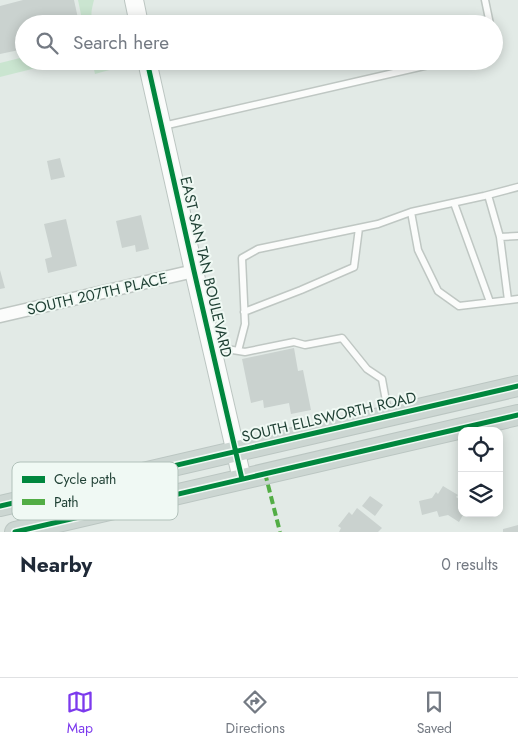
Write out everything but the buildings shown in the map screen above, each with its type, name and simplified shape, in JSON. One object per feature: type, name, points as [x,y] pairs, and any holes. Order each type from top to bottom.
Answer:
[{"type":"main road","name":"SOUTH ELLSWORTH ROAD","points":[[178,465],[518,386]]},
{"type":"main road","points":[[178,493],[518,415]]},
{"type":"main road","points":[[15,532],[65,520]]},
{"type":"street","points":[[134,0],[137,15]]},
{"type":"street","name":"EAST SAN TAN BOULEVARD","points":[[149,70],[242,478]]},
{"type":"street","name":"SOUTH 207TH PLACE","points":[[0,316],[194,271]]},
{"type":"lane","points":[[485,0],[488,15]]},
{"type":"lane","points":[[161,126],[407,70]]},
{"type":"lane","points":[[238,351],[244,324],[242,258],[258,249],[378,224],[410,212],[488,195],[518,186]]},
{"type":"lane","points":[[488,195],[500,238],[508,300]]},
{"type":"lane","points":[[454,203],[490,302]]},
{"type":"lane","points":[[410,212],[418,250],[438,290],[459,306],[518,298]]},
{"type":"lane","points":[[244,312],[354,267],[359,228]]},
{"type":"lane","points":[[500,238],[518,236]]},
{"type":"lane","points":[[212,347],[245,352],[294,342],[305,345],[342,338],[367,369],[382,379],[389,416]]},
{"type":"green space","points":[[78,0],[94,0],[92,15],[81,15]]},
{"type":"green space","points":[[15,59],[15,70],[28,70],[0,77],[0,63]]},
{"type":"green space","points":[[94,70],[109,70],[95,74]]},
{"type":"marked path","points":[[265,473],[280,532]]},
{"type":"cycle path","points":[[149,70],[242,479]]},
{"type":"cycle path","points":[[178,465],[518,386]]},
{"type":"cycle path","points":[[178,494],[518,415]]},
{"type":"cycle path","points":[[0,506],[12,503]]},
{"type":"cycle path","points":[[15,532],[67,520]]}]
